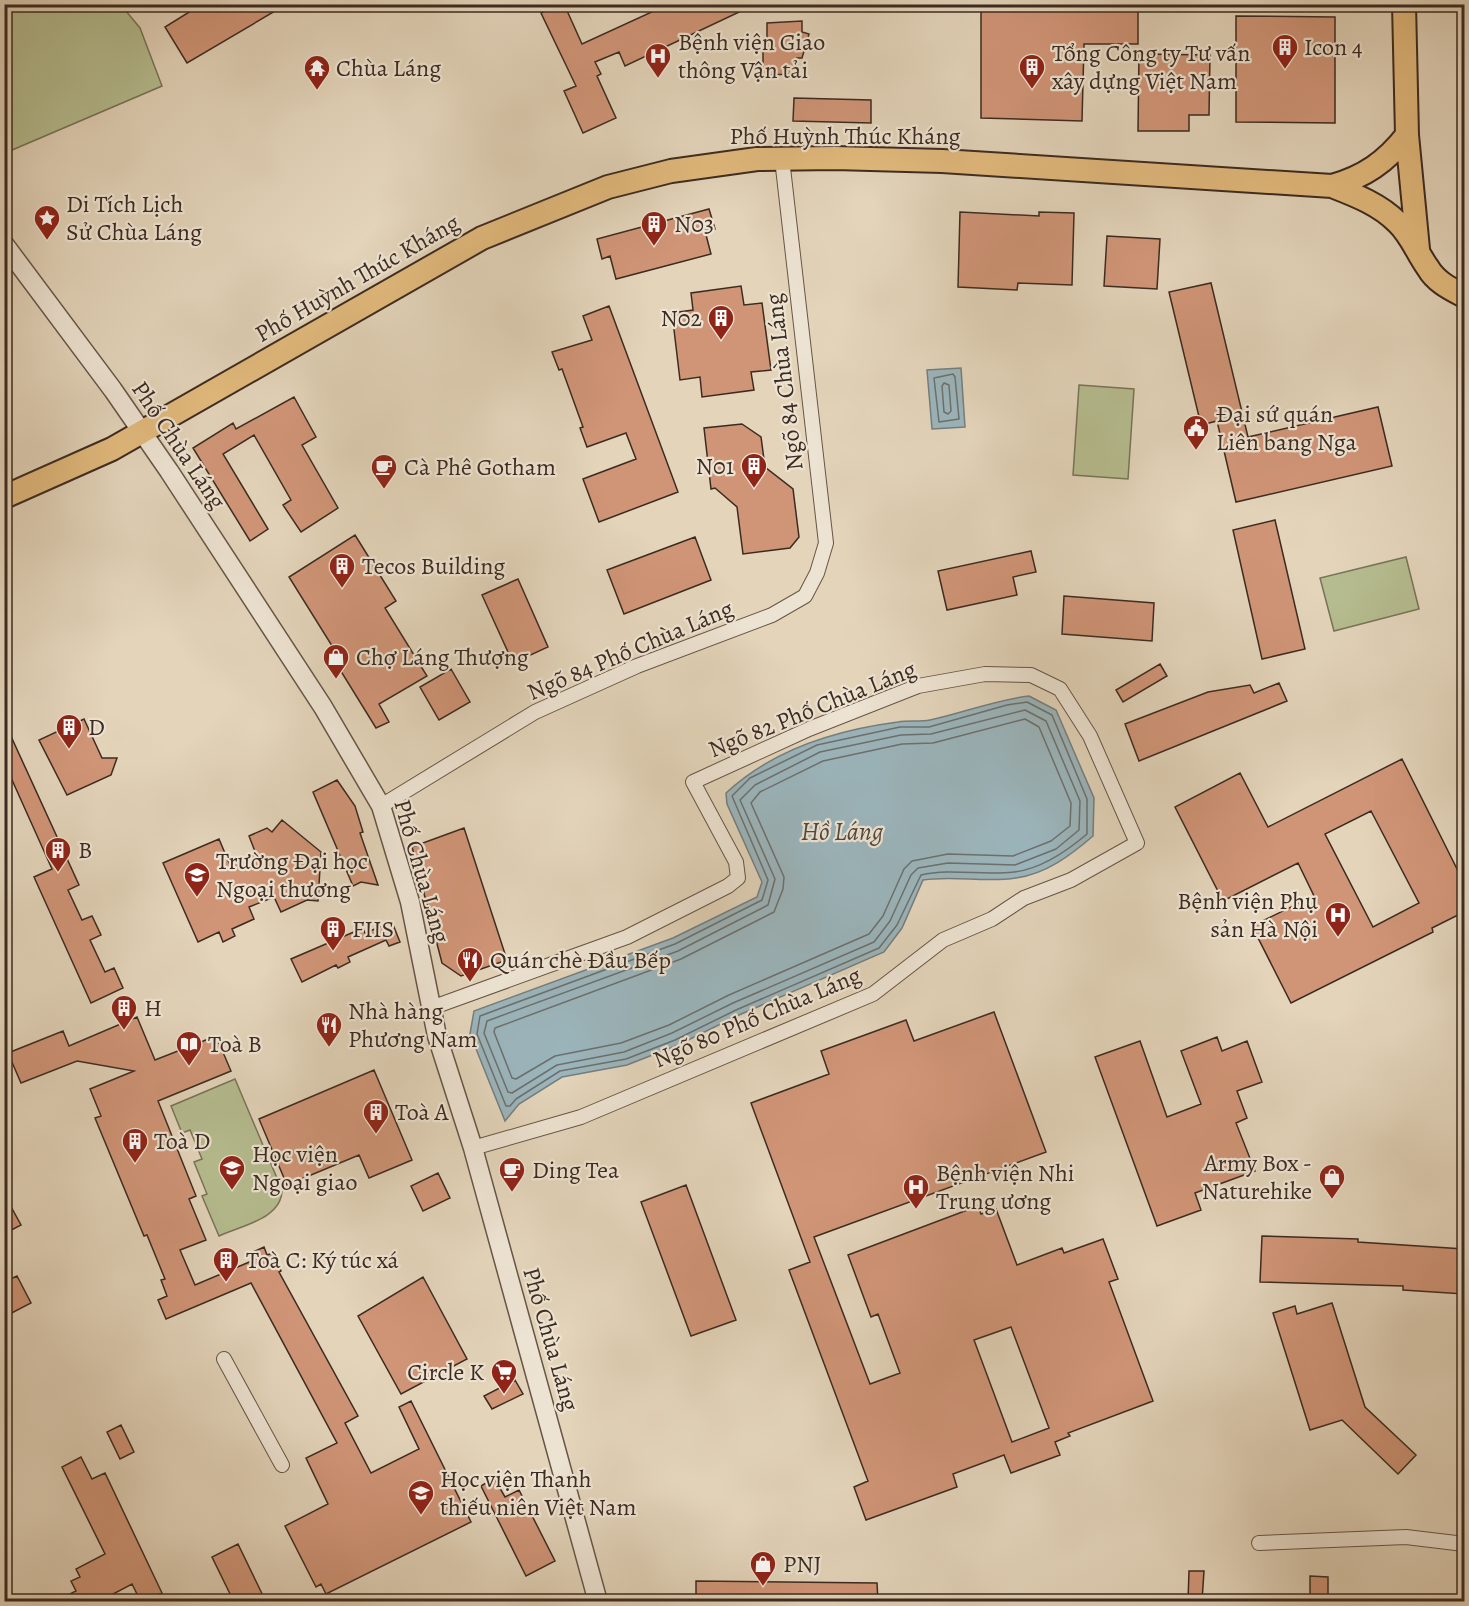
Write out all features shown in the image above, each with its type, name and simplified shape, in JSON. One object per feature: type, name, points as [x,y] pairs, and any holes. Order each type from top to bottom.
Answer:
[{"type":"main road","points":[[1404,4],[1407,135],[1418,249]]},
{"type":"main road","name":"Phố Huỳnh Thúc Kháng","points":[[4,497],[100,456],[482,238],[608,187],[671,171],[724,162],[782,159],[942,161],[1332,186],[1358,178],[1379,165],[1407,135]]},
{"type":"main road","name":"Phố Huỳnh Thúc Kháng","points":[[1332,186],[1383,210],[1398,223],[1418,249],[1428,269],[1444,285],[1464,296]]},
{"type":"street","name":"Ngõ 84 Chùa Láng","points":[[782,159],[826,543],[817,573],[805,596]]},
{"type":"street","name":"Phố Chùa Láng","points":[[7,252],[141,432],[323,707],[381,806],[410,902],[437,1036],[473,1148],[598,1602]]},
{"type":"street","name":"Ngõ 84 Phố Chùa Láng","points":[[381,806],[535,712],[637,666],[772,615],[805,596]]},
{"type":"street","name":"Ngõ 82 Phố Chùa Láng","points":[[431,1008],[627,937],[728,886],[738,878],[736,862],[693,782],[809,729],[918,686],[985,674],[1031,675],[1059,689],[1090,736],[1137,843]]},
{"type":"street","name":"Ngõ 80 Phố Chùa Láng","points":[[473,1148],[581,1117],[873,994],[943,940],[992,919],[1024,898],[1071,880],[1137,843]]},
{"type":"street","points":[[224,1359],[282,1465]]},
{"type":"street","points":[[1259,1543],[1406,1537],[1464,1544]]},
{"type":"green space","points":[[5,4],[121,5],[140,28],[162,86],[5,153]]},
{"type":"green space","points":[[1079,385],[1134,389],[1128,479],[1073,475]]},
{"type":"green space","points":[[1406,557],[1419,609],[1334,631],[1320,578]]},
{"type":"green space","points":[[235,1079],[282,1190],[280,1200],[268,1215],[219,1236],[202,1196],[207,1194],[194,1162],[202,1159],[190,1130],[182,1133],[171,1106]]},
{"type":"water","points":[[961,368],[965,427],[932,429],[927,370]]},
{"type":"water","name":"Hồ Láng","points":[[1029,696],[1056,710],[1094,798],[1093,836],[1085,843],[1057,863],[1027,876],[981,880],[946,878],[923,880],[902,928],[884,952],[739,1015],[678,1045],[627,1065],[562,1077],[519,1104],[505,1121],[470,1034],[474,1011],[673,938],[757,897],[762,882],[727,804],[726,793],[744,778],[784,754],[806,744],[851,730],[902,721],[930,720],[1004,700]]},
{"type":"building","points":[[202,4],[287,4],[187,63],[165,27]]},
{"type":"building","points":[[559,4],[564,4],[582,44],[669,4],[756,4],[625,66],[619,52],[595,62],[601,74],[597,76],[616,118],[583,133],[564,91],[576,86],[541,13]]},
{"type":"building","points":[[981,4],[1138,4],[1138,44],[1084,44],[1082,121],[981,118]]},
{"type":"building","name":"Icon 4","points":[[1236,16],[1335,17],[1335,123],[1236,122]]},
{"type":"building","points":[[802,21],[802,32],[809,34],[802,58],[797,58],[798,74],[763,75],[763,41],[767,41],[767,23]]},
{"type":"building","points":[[1139,54],[1210,55],[1209,115],[1189,115],[1189,131],[1138,131]]},
{"type":"building","points":[[794,98],[871,100],[871,123],[793,121]]},
{"type":"building","name":"N03","points":[[709,209],[715,229],[705,231],[711,254],[616,279],[610,256],[602,259],[597,239]]},
{"type":"building","points":[[960,212],[1039,216],[1039,212],[1074,213],[1072,285],[1018,283],[1017,290],[958,287]]},
{"type":"building","points":[[1107,236],[1160,239],[1157,289],[1104,286]]},
{"type":"building","points":[[1211,283],[1248,437],[1378,407],[1392,466],[1236,502],[1217,421],[1201,425],[1169,292]]},
{"type":"building","name":"N02","points":[[741,286],[744,305],[762,303],[771,370],[751,372],[754,390],[702,397],[700,377],[680,380],[672,313],[693,310],[691,293]]},
{"type":"building","points":[[609,306],[678,492],[599,522],[583,479],[636,459],[626,433],[587,447],[580,428],[583,427],[562,369],[559,370],[552,352],[592,340],[583,316]]},
{"type":"building","points":[[294,397],[316,437],[302,445],[338,508],[301,532],[283,505],[291,500],[254,435],[223,454],[268,529],[250,541],[193,448],[233,423],[236,429]]},
{"type":"building","name":"N01","points":[[742,424],[761,437],[765,467],[793,489],[799,537],[790,548],[743,554],[737,507],[715,488],[711,489],[704,428]]},
{"type":"building","points":[[1275,520],[1305,649],[1262,659],[1233,530]]},
{"type":"building","points":[[355,535],[396,601],[385,608],[427,676],[379,704],[389,722],[376,728],[334,660],[339,657],[289,577]]},
{"type":"building","points":[[695,537],[711,580],[624,614],[607,570]]},
{"type":"building","points":[[1031,551],[1036,572],[1013,577],[1017,595],[947,610],[938,571]]},
{"type":"building","points":[[518,579],[548,647],[513,663],[482,595]]},
{"type":"building","points":[[1064,596],[1154,603],[1152,641],[1062,634]]},
{"type":"building","points":[[1160,664],[1167,676],[1123,702],[1116,690]]},
{"type":"building","points":[[451,669],[470,702],[439,720],[420,687]]},
{"type":"building","points":[[1279,683],[1287,701],[1139,761],[1125,724],[1208,692],[1250,685],[1254,693]]},
{"type":"building","name":"D","points":[[84,719],[102,758],[117,758],[111,775],[67,795],[39,740]]},
{"type":"building","name":"B","points":[[4,721],[79,885],[68,890],[82,920],[92,916],[101,935],[90,940],[105,972],[114,968],[123,988],[91,1003],[34,877],[52,869],[8,771],[4,773]]},
{"type":"building","points":[[1402,759],[1464,883],[1464,912],[1432,928],[1433,932],[1291,1003],[1252,926],[1314,896],[1298,863],[1223,901],[1175,807],[1240,773],[1268,827]],"holes":[[[1371,811],[1419,903],[1373,927],[1325,834]]]},
{"type":"building","points":[[337,780],[355,806],[363,832],[360,833],[378,885],[361,882],[353,886],[313,792]]},
{"type":"building","points":[[282,820],[321,852],[318,901],[307,900],[281,912],[274,897],[249,907],[254,919],[232,929],[235,936],[223,942],[219,932],[198,942],[163,863],[219,839],[230,865],[256,854],[249,836],[267,828],[272,832]]},
{"type":"building","points":[[464,828],[507,960],[461,976],[442,963],[412,847]]},
{"type":"building","name":"FIIS","points":[[392,922],[400,942],[389,946],[386,940],[348,957],[350,962],[338,968],[336,965],[302,982],[291,959],[363,928],[365,933]]},
{"type":"building","points":[[994,1012],[1046,1152],[814,1237],[870,1384],[900,1373],[878,1314],[871,1317],[848,1255],[978,1206],[981,1214],[996,1209],[1017,1265],[1062,1248],[1064,1253],[1103,1239],[1118,1279],[1109,1282],[1153,1401],[1068,1433],[1070,1436],[1055,1442],[1060,1455],[1011,1473],[1004,1455],[953,1474],[957,1487],[866,1520],[854,1487],[868,1481],[789,1270],[810,1262],[751,1103],[829,1074],[821,1051],[906,1020],[914,1041]],"holes":[[[1011,1327],[1049,1428],[1012,1442],[974,1340]]]},
{"type":"building","points":[[137,1017],[155,1060],[216,1036],[231,1071],[158,1101],[196,1196],[189,1199],[206,1240],[180,1250],[195,1285],[254,1260],[251,1253],[264,1247],[267,1255],[273,1253],[281,1271],[279,1272],[358,1416],[345,1423],[371,1473],[419,1449],[399,1407],[411,1401],[471,1522],[326,1594],[321,1584],[316,1587],[285,1526],[328,1504],[306,1458],[337,1443],[251,1283],[166,1319],[158,1300],[167,1296],[161,1280],[165,1279],[147,1235],[144,1236],[95,1118],[101,1116],[90,1089],[134,1071],[77,1061],[21,1083],[8,1053],[63,1031],[69,1046]]},
{"type":"building","points":[[1217,1037],[1222,1051],[1247,1041],[1262,1082],[1237,1091],[1247,1118],[1236,1123],[1255,1171],[1195,1193],[1201,1210],[1157,1226],[1095,1057],[1140,1041],[1167,1117],[1201,1104],[1181,1051]]},
{"type":"building","points":[[374,1070],[412,1160],[369,1178],[359,1155],[287,1185],[259,1119]]},
{"type":"building","points":[[438,1173],[450,1198],[423,1211],[411,1186]]},
{"type":"building","points":[[686,1185],[736,1320],[691,1336],[641,1202]]},
{"type":"building","points":[[4,1194],[21,1225],[4,1234]]},
{"type":"building","points":[[1262,1236],[1358,1239],[1358,1242],[1464,1249],[1464,1294],[1403,1290],[1403,1286],[1260,1282]]},
{"type":"building","points":[[17,1276],[31,1303],[4,1317],[4,1282]]},
{"type":"building","points":[[423,1277],[467,1359],[401,1394],[358,1316]]},
{"type":"building","points":[[1332,1303],[1365,1407],[1416,1455],[1398,1474],[1342,1420],[1310,1430],[1273,1313],[1295,1306],[1297,1314]]},
{"type":"building","name":"Circle K","points":[[515,1380],[523,1394],[492,1409],[484,1396]]},
{"type":"building","points":[[121,1425],[134,1452],[120,1459],[107,1432]]},
{"type":"building","points":[[81,1457],[92,1479],[105,1473],[162,1593],[141,1602],[132,1584],[98,1602],[54,1602],[76,1591],[71,1581],[80,1577],[76,1569],[105,1554],[62,1467]]},
{"type":"building","points":[[494,1478],[505,1497],[519,1490],[555,1561],[526,1576],[481,1486]]},
{"type":"building","points":[[238,1544],[266,1602],[234,1602],[212,1557]]},
{"type":"building","points":[[1189,1571],[1204,1571],[1202,1601],[1188,1601]]},
{"type":"building","points":[[1310,1576],[1328,1577],[1328,1602],[1310,1602]]},
{"type":"building","points":[[696,1581],[877,1583],[878,1602],[696,1602]]},
{"type":"place","name":"Icon 4","points":[[1285,70]]},
{"type":"place","name":"Bệnh viện Giao thông Vận tải","points":[[658,79]]},
{"type":"place","name":"Tổng Công ty Tư vấn xây dựng Việt Nam","points":[[1032,90]]},
{"type":"place","name":"Chùa Láng","points":[[317,91]]},
{"type":"place","name":"Di Tích Lịch Sử Chùa Láng","points":[[47,241]]},
{"type":"place","name":"N03","points":[[654,247]]},
{"type":"place","name":"N02","points":[[721,341]]},
{"type":"place","name":"Đại sứ quán Liên bang Nga","points":[[1196,451]]},
{"type":"place","name":"N01","points":[[754,489]]},
{"type":"place","name":"Cà Phê Gotham","points":[[384,490]]},
{"type":"place","name":"Tecos Building","points":[[342,589]]},
{"type":"place","name":"Chợ Láng Thượng","points":[[336,680]]},
{"type":"place","name":"D","points":[[69,750]]},
{"type":"place","name":"B","points":[[58,873]]},
{"type":"place","name":"Trường Đại học Ngoại thương","points":[[197,898]]},
{"type":"place","name":"Bệnh viện Phụ sản Hà Nội","points":[[1338,938]]},
{"type":"place","name":"FIIS","points":[[333,952]]},
{"type":"place","name":"Quán chè Đầu Bếp","points":[[470,983]]},
{"type":"place","name":"H","points":[[124,1031]]},
{"type":"place","name":"Nhà hàng Phương Nam","points":[[329,1048]]},
{"type":"place","name":"Toà B","points":[[189,1067]]},
{"type":"place","name":"Toà A","points":[[376,1135]]},
{"type":"place","name":"Toà D","points":[[135,1164]]},
{"type":"place","name":"Học viện Ngoại giao","points":[[232,1191]]},
{"type":"place","name":"Ding Tea","points":[[512,1193]]},
{"type":"place","name":"Army Box - Naturehike","points":[[1332,1200]]},
{"type":"place","name":"Bệnh viện Nhi Trung ương","points":[[916,1210]]},
{"type":"place","name":"Toà C: Ký túc xá","points":[[226,1283]]},
{"type":"place","name":"Circle K","points":[[504,1395]]},
{"type":"place","name":"Học viện Thanh thiếu niên Việt Nam","points":[[421,1516]]},
{"type":"place","name":"PNJ","points":[[763,1587]]}]
